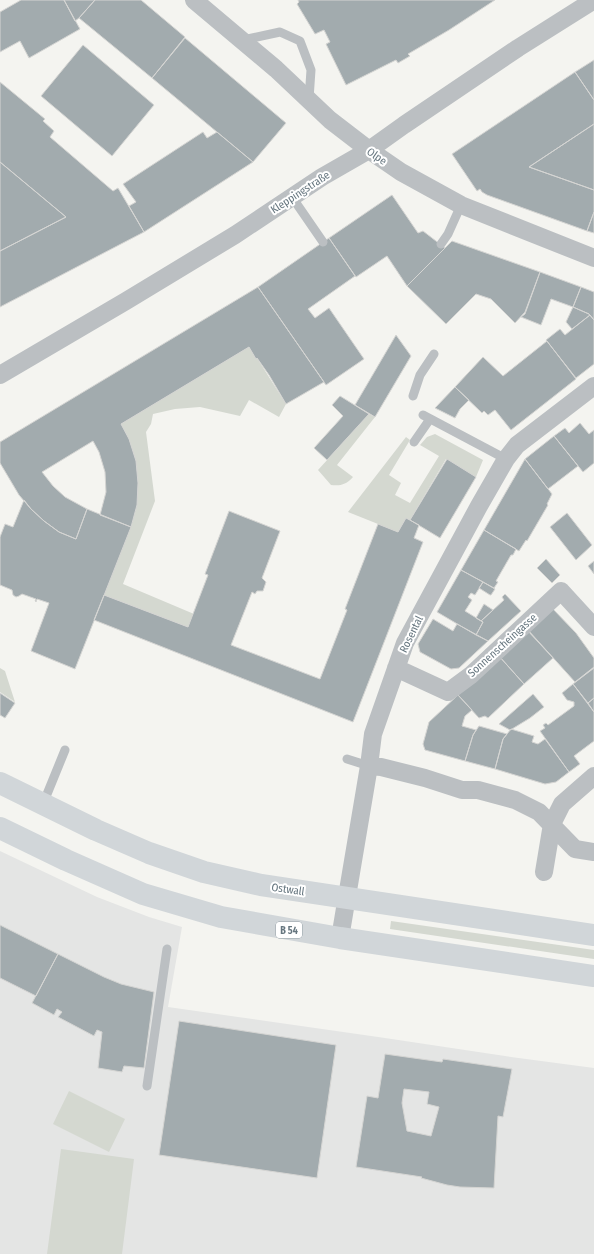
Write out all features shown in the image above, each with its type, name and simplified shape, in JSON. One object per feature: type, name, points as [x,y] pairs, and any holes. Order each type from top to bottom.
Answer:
[{"type":"main road","name":"Ostwall","points":[[0,783],[96,830],[149,853],[204,872],[261,885],[594,935]]},
{"type":"main road","name":"B 54","points":[[0,828],[66,860],[143,894],[222,917],[340,938],[594,976]]},
{"type":"street","name":"Olpe","points":[[194,0],[276,69],[330,120],[401,172],[461,205],[594,258]]},
{"type":"street","name":"Kleppingstraße","points":[[0,375],[133,297],[234,235],[322,177],[369,150],[518,48],[594,0]]},
{"type":"street","name":"Rosental","points":[[340,938],[373,734],[405,642],[506,459],[517,445],[594,386]]},
{"type":"street","name":"Sonnenscheingasse","points":[[396,668],[448,692],[471,675],[562,591],[594,627]]},
{"type":"street","points":[[369,766],[381,766],[424,782],[470,793],[478,790],[539,812],[575,849],[594,852]]},
{"type":"street","points":[[544,872],[552,824],[562,804],[594,776]]},
{"type":"lane","points":[[242,40],[280,32],[300,41],[311,70],[309,99]]},
{"type":"lane","points":[[292,197],[323,242]]},
{"type":"lane","points":[[441,244],[448,234],[461,205]]},
{"type":"lane","points":[[413,396],[420,375],[434,354]]},
{"type":"lane","points":[[414,442],[426,417],[506,459]]},
{"type":"lane","points":[[43,804],[65,750]]},
{"type":"lane","points":[[347,759],[369,766]]},
{"type":"lane","points":[[147,1086],[167,949]]},
{"type":"shaded area","points":[[249,347],[286,404],[279,417],[249,400],[240,416],[200,407],[175,409],[153,414],[151,424],[146,432],[155,501],[123,584],[194,614],[188,627],[104,595],[137,505],[138,483],[136,461],[129,439],[121,424]]},
{"type":"shaded area","points":[[369,414],[375,417],[337,465],[353,477],[348,482],[343,484],[331,485],[318,470]]},
{"type":"shaded area","points":[[435,434],[483,460],[476,477],[446,459],[410,520],[406,518],[398,532],[348,512],[406,437],[410,440],[389,475],[401,483],[395,495],[410,503],[439,456],[420,445],[427,437]]},
{"type":"shaded area","points":[[0,668],[5,671],[15,702],[0,692]]},
{"type":"shaded area","points":[[0,851],[97,897],[149,917],[182,927],[168,1007],[594,1068],[594,1254],[0,1254]]},
{"type":"shaded area","points":[[391,921],[594,950],[594,959],[390,929]]},
{"type":"shaded area","points":[[69,1091],[125,1119],[109,1152],[53,1124]]},
{"type":"shaded area","points":[[61,1149],[134,1159],[122,1254],[47,1254]]},
{"type":"building","points":[[21,0],[64,0],[80,29],[29,58],[20,41],[0,52],[0,12]]},
{"type":"building","points":[[64,0],[95,0],[75,21]]},
{"type":"building","points":[[95,0],[141,0],[185,37],[152,78],[79,18]]},
{"type":"building","points":[[298,0],[495,0],[449,30],[408,54],[410,56],[398,63],[396,60],[346,85],[326,44],[330,42],[324,30],[315,34],[297,4],[299,2]]},
{"type":"building","points":[[185,38],[286,123],[253,162],[152,78]]},
{"type":"building","points":[[83,45],[154,105],[112,156],[41,96]]},
{"type":"building","points":[[594,60],[594,100],[575,72]]},
{"type":"building","points":[[575,72],[594,100],[594,124],[529,167],[594,190],[594,212],[587,231],[487,195],[480,189],[477,191],[452,154]]},
{"type":"building","points":[[0,82],[45,119],[43,121],[54,131],[50,137],[113,191],[118,188],[144,232],[0,307],[0,251],[66,217],[0,162]]},
{"type":"building","points":[[594,124],[594,190],[529,167]]},
{"type":"building","points":[[203,132],[207,138],[217,132],[253,162],[144,232],[129,206],[136,202],[123,184]]},
{"type":"building","points":[[0,162],[66,217],[0,251]]},
{"type":"building","points":[[392,195],[418,233],[423,231],[445,248],[407,286],[387,256],[356,277],[329,238]]},
{"type":"building","points":[[594,212],[594,233],[587,231]]},
{"type":"building","points":[[329,238],[355,276],[308,309],[315,318],[329,308],[364,359],[326,385],[258,287]]},
{"type":"building","points":[[452,241],[540,272],[525,312],[515,323],[491,299],[476,294],[446,324],[407,286]]},
{"type":"building","points":[[540,272],[581,287],[573,307],[551,299],[541,325],[521,317],[525,314]]},
{"type":"building","points":[[258,287],[324,382],[286,404],[269,375],[257,358],[256,359],[249,347],[121,424],[129,439],[136,461],[138,483],[137,505],[131,527],[100,515],[106,492],[105,472],[99,452],[93,441],[42,472],[53,486],[65,497],[87,509],[76,539],[59,532],[31,509],[19,495],[0,463],[0,442]]},
{"type":"building","points":[[581,287],[594,292],[594,320],[589,314],[573,307]]},
{"type":"building","points":[[573,307],[590,315],[572,329],[566,322]]},
{"type":"building","points":[[590,315],[594,320],[594,364],[576,378],[546,340],[560,329],[565,335]]},
{"type":"building","points":[[396,335],[411,356],[375,417],[355,405]]},
{"type":"building","points":[[547,341],[576,379],[511,430],[495,410],[488,415],[484,411],[482,413],[455,387],[483,357],[503,376]]},
{"type":"building","points":[[455,387],[469,400],[460,409],[455,418],[435,408]]},
{"type":"building","points":[[340,396],[369,414],[327,460],[314,448],[343,416],[332,405]]},
{"type":"building","points":[[580,423],[589,434],[594,430],[594,463],[583,472],[554,436],[565,428],[569,433]]},
{"type":"building","points":[[554,436],[578,466],[548,489],[525,459]]},
{"type":"building","points":[[447,459],[476,477],[440,538],[410,520]]},
{"type":"building","points":[[525,459],[552,494],[547,504],[548,505],[527,541],[526,540],[519,551],[484,530]]},
{"type":"building","points":[[24,500],[44,521],[59,532],[76,539],[87,509],[131,527],[75,669],[31,651],[49,603],[37,599],[36,602],[36,599],[22,594],[16,597],[13,595],[12,590],[0,585],[0,537],[5,524],[13,527]]},
{"type":"building","points":[[229,511],[280,531],[262,578],[266,582],[263,591],[257,591],[255,594],[252,592],[231,645],[320,679],[378,524],[398,532],[406,518],[419,525],[414,538],[423,542],[353,722],[94,620],[104,595],[188,627],[208,575],[205,574]]},
{"type":"building","points":[[567,513],[592,545],[576,560],[550,527]]},
{"type":"building","points":[[484,530],[516,549],[496,581],[498,582],[494,588],[461,570]]},
{"type":"building","points":[[546,559],[560,575],[552,583],[537,568]]},
{"type":"building","points":[[594,561],[594,574],[588,566]]},
{"type":"building","points":[[461,570],[483,582],[475,595],[471,593],[468,597],[472,600],[465,611],[483,622],[476,635],[437,612]]},
{"type":"building","points":[[483,582],[495,589],[491,595],[479,588]]},
{"type":"building","points":[[505,594],[521,611],[488,641],[476,635],[483,622],[481,621],[504,600],[502,597]]},
{"type":"building","points":[[484,604],[493,610],[481,621],[476,618]]},
{"type":"building","points":[[552,608],[576,633],[594,658],[594,667],[575,682],[528,630]]},
{"type":"building","points":[[433,619],[453,631],[457,624],[488,641],[459,668],[451,669],[420,652],[418,644]]},
{"type":"building","points":[[527,630],[553,658],[524,684],[499,656]]},
{"type":"building","points":[[499,656],[524,684],[488,718],[485,716],[479,718],[458,695]]},
{"type":"building","points":[[594,668],[594,698],[588,703],[573,684]]},
{"type":"building","points":[[573,684],[594,712],[594,741],[574,756],[580,764],[569,772],[540,731],[545,728],[543,725],[546,723],[548,725],[574,706],[574,702],[567,700],[562,693]]},
{"type":"building","points":[[0,693],[15,703],[5,718],[0,715]]},
{"type":"building","points":[[533,694],[544,707],[530,718],[510,730],[499,724]]},
{"type":"building","points":[[458,695],[472,710],[465,716],[462,726],[476,730],[465,761],[425,750],[423,744],[429,722]]},
{"type":"building","points":[[594,698],[594,712],[588,703]]},
{"type":"building","points":[[479,726],[507,734],[503,739],[495,769],[465,761],[473,735]]},
{"type":"building","points":[[511,729],[534,736],[532,742],[538,744],[545,739],[569,772],[556,782],[545,784],[495,769],[503,739]]},
{"type":"building","points":[[0,925],[58,954],[36,996],[0,978]]},
{"type":"building","points":[[58,954],[121,984],[154,992],[144,1068],[124,1066],[122,1072],[98,1068],[102,1032],[97,1030],[94,1036],[58,1017],[62,1012],[57,1009],[54,1015],[32,1003]]},
{"type":"building","points":[[179,1021],[336,1045],[317,1178],[159,1155]]},
{"type":"building","points":[[385,1054],[442,1062],[443,1059],[512,1069],[503,1117],[498,1116],[494,1188],[460,1187],[421,1178],[422,1177],[356,1167],[367,1096],[378,1098]],"holes":[[[404,1089],[429,1092],[427,1104],[439,1107],[431,1136],[407,1131],[402,1103]]]}]
